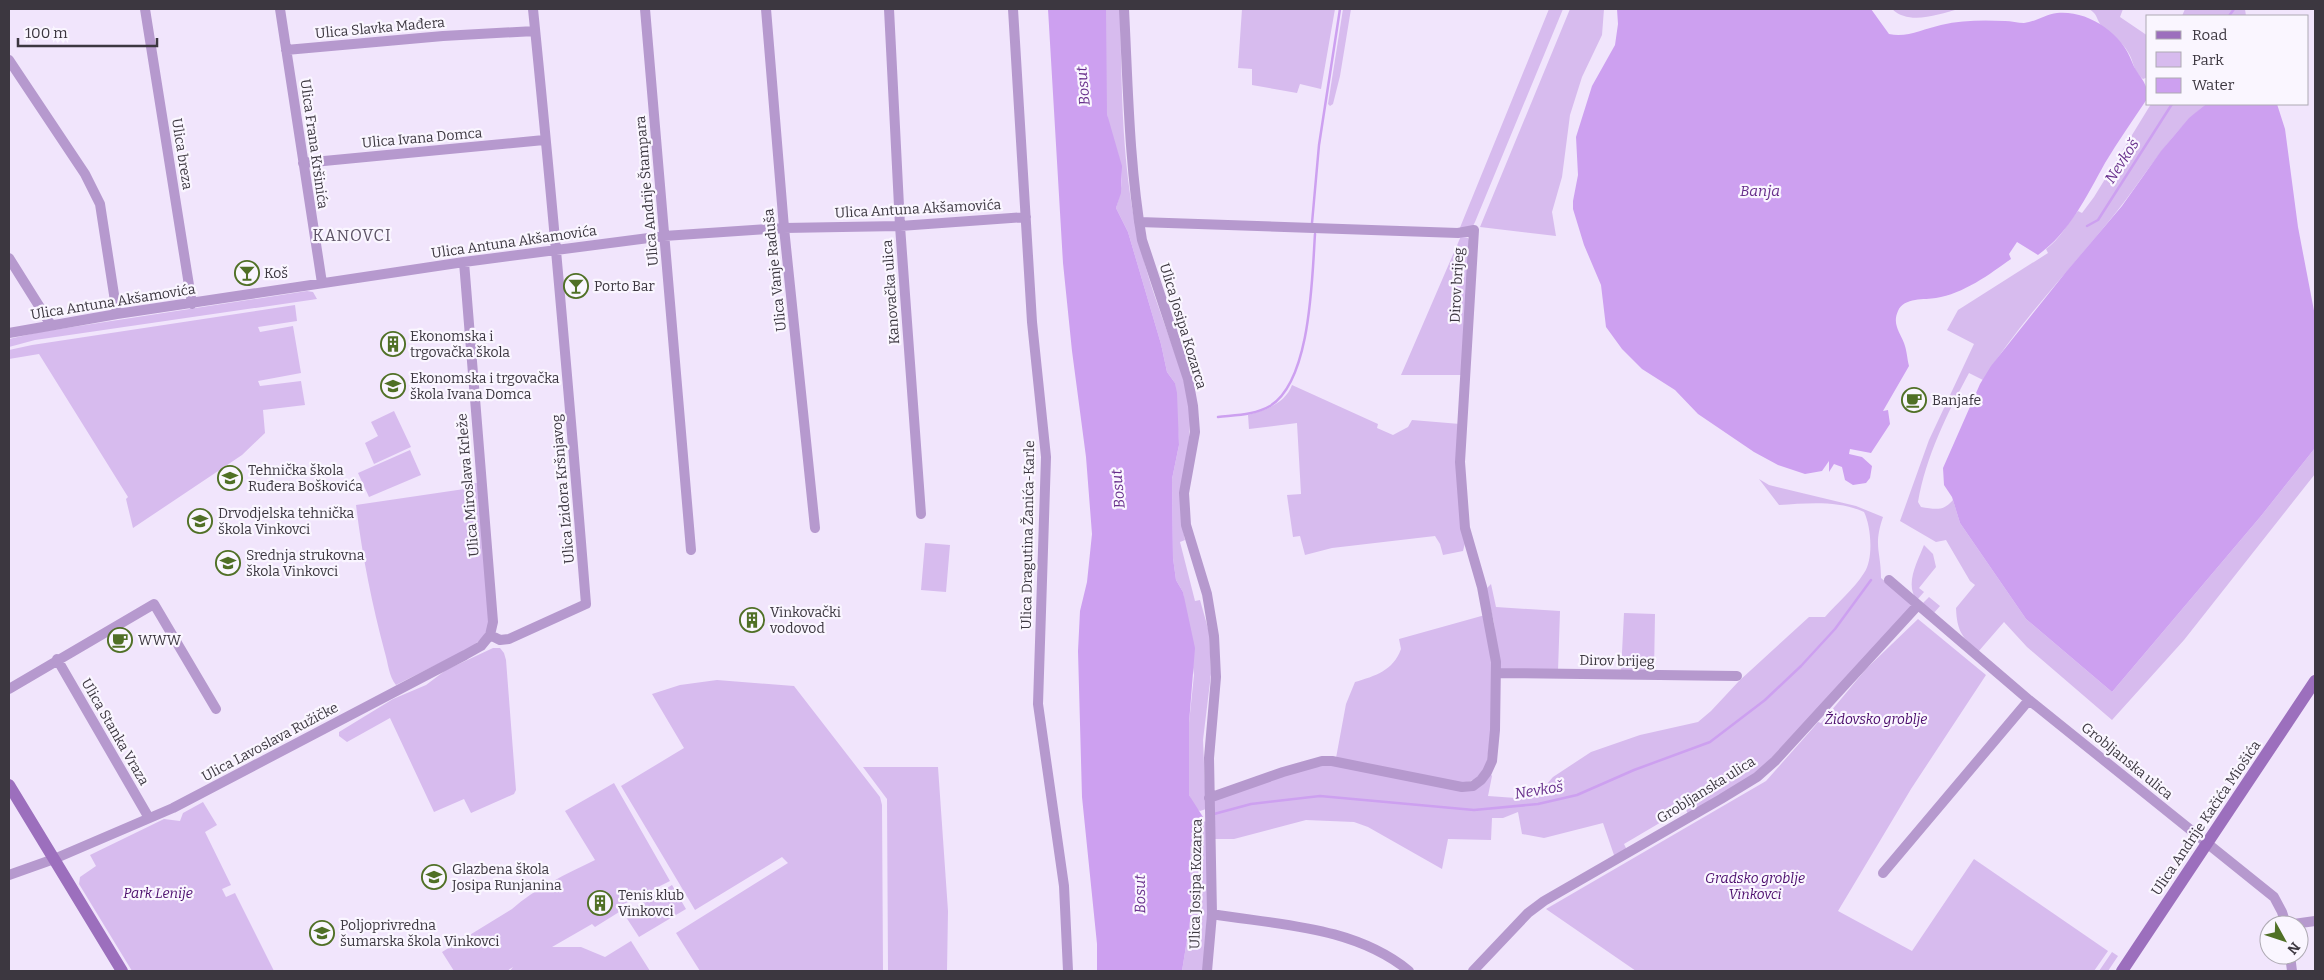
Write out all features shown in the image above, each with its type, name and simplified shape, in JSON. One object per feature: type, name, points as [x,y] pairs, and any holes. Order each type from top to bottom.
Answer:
[{"type":"main road","name":"Ulica Andrije Kačića Miošića","points":[[2122,971],[2315,681]]},
{"type":"main road","points":[[9,785],[122,971]]},
{"type":"street","name":"Ulica breza","points":[[145,9],[192,304]]},
{"type":"street","name":"Ulica Frana Kršinića","points":[[280,9],[322,283]]},
{"type":"street","name":"Ulica Izidora Kršnjavog","points":[[490,635],[500,640],[509,639],[586,604],[557,249],[544,140],[533,9]]},
{"type":"street","name":"Ulica Andrije Štampara","points":[[645,9],[692,550]]},
{"type":"street","name":"Ulica Vanje Raduša","points":[[766,9],[784,228],[815,528]]},
{"type":"street","name":"Kanovačka ulica","points":[[889,9],[900,226],[921,514]]},
{"type":"street","name":"Ulica Dragutina Žanića-Karle","points":[[1013,9],[1032,322],[1046,457],[1038,704],[1064,886],[1068,971]]},
{"type":"street","name":"Ulica Josipa Kozarca","points":[[1124,9],[1131,134],[1139,222],[1142,240],[1188,379],[1193,406],[1195,432],[1184,493],[1185,517],[1207,594],[1214,636],[1216,677],[1210,738],[1212,914],[1207,971]]},
{"type":"street","name":"Ulica Slavka Mađera","points":[[286,50],[443,36],[535,32]]},
{"type":"street","points":[[9,60],[85,174],[100,204],[117,314]]},
{"type":"street","name":"Ulica Ivana Domca","points":[[303,163],[544,140]]},
{"type":"street","name":"Ulica Antuna Akšamovića","points":[[9,333],[117,314],[322,283],[557,249],[664,236],[784,228],[900,226],[1026,217]]},
{"type":"street","name":"Dirov brijeg","points":[[1139,222],[1458,232],[1474,230],[1460,462],[1465,528],[1490,622],[1496,673],[1493,753],[1487,772],[1473,786],[1462,787],[1340,762],[1322,761],[1210,802]]},
{"type":"street","points":[[9,258],[51,326]]},
{"type":"street","name":"Ulica Miroslava Krleže","points":[[464,262],[493,622],[490,635]]},
{"type":"street","name":"Grobljanska ulica","points":[[1889,580],[2029,700],[2274,897],[2283,915]]},
{"type":"street","points":[[9,689],[57,659],[154,604],[216,709]]},
{"type":"street","name":"Grobljanska ulica","points":[[1473,971],[1528,913],[1544,901],[1757,776],[1776,761],[1918,605]]},
{"type":"street","name":"Ulica Lavoslava Ružičke","points":[[9,875],[54,859],[204,793],[465,656],[482,646],[490,635]]},
{"type":"street","name":"Ulica Stanka Vraza","points":[[57,659],[149,818]]},
{"type":"street","name":"Dirov brijeg","points":[[1496,673],[1737,676]]},
{"type":"street","points":[[1883,872],[2029,700]]},
{"type":"street","points":[[1212,914],[1298,926],[1331,934],[1378,950],[1409,971]]},
{"type":"green space","points":[[1106,9],[1120,9],[1126,163],[1135,223],[1149,278],[1181,371],[1189,405],[1189,439],[1182,505],[1185,540],[1180,542],[1195,601],[1200,600],[1209,632],[1211,674],[1203,740],[1206,809],[1200,811],[1195,808],[1189,795],[1189,723],[1194,675],[1183,592],[1176,580],[1173,558],[1172,479],[1179,445],[1175,383],[1167,372],[1161,344],[1128,232],[1116,208],[1122,180],[1119,159],[1107,114],[1104,75]]},
{"type":"green space","points":[[1242,9],[1335,9],[1321,89],[1300,84],[1297,93],[1252,85],[1252,69],[1238,68]]},
{"type":"green space","points":[[1343,9],[1351,9],[1340,76],[1333,104],[1330,106],[1328,104]]},
{"type":"green space","points":[[1549,9],[1563,9],[1475,222],[1473,226],[1459,230]]},
{"type":"green space","points":[[1570,9],[1604,9],[1602,35],[1582,77],[1570,115],[1562,177],[1552,212],[1556,236],[1480,227]]},
{"type":"green space","points":[[1892,9],[1959,9],[1933,16],[1916,18],[1899,14]]},
{"type":"green space","points":[[2089,9],[2123,9],[2120,17],[2146,35],[2146,78],[2143,79],[2135,70],[2130,55],[2125,48],[2102,27],[2095,14]]},
{"type":"green space","points":[[2185,9],[2245,9],[2246,15],[2182,15]]},
{"type":"green space","points":[[2150,105],[2205,105],[2192,116],[2168,143],[2114,215],[2013,337],[1983,380],[1969,373],[1945,420],[1926,468],[1918,502],[1921,507],[1938,509],[1946,506],[1953,500],[1960,523],[2026,619],[2112,692],[2261,516],[2315,448],[2315,474],[2184,640],[2112,720],[2027,647],[2004,622],[1978,652],[1961,633],[1956,608],[1975,585],[1970,581],[1946,540],[1936,542],[1900,521],[1929,440],[1974,344],[1947,330],[1958,310],[2048,253],[2046,249],[2059,236],[2078,211],[2082,213],[2094,197]]},
{"type":"green space","points":[[1461,236],[1468,238],[1470,242],[1462,375],[1401,375]]},
{"type":"green space","points":[[307,291],[313,292],[317,299],[35,340],[9,347],[9,339],[40,332]]},
{"type":"green space","points":[[295,305],[297,321],[258,327],[260,332],[293,326],[301,373],[258,381],[260,386],[301,381],[305,405],[263,410],[265,433],[242,455],[133,528],[126,499],[128,497],[39,354],[9,359],[9,350],[32,345]]},
{"type":"green space","points":[[1292,385],[1378,424],[1377,428],[1393,435],[1408,427],[1412,420],[1460,424],[1465,543],[1463,551],[1443,555],[1440,544],[1435,536],[1332,548],[1305,555],[1300,536],[1293,537],[1287,495],[1301,494],[1297,423],[1249,429],[1248,415],[1279,402],[1289,392]]},
{"type":"green space","points":[[394,411],[411,447],[374,464],[365,443],[378,436],[371,422]]},
{"type":"green space","points":[[410,450],[421,475],[369,497],[358,473]]},
{"type":"green space","points":[[1759,479],[1769,485],[1856,506],[1883,517],[1878,535],[1881,578],[1912,604],[1912,608],[1758,772],[1688,814],[1685,808],[1624,844],[1627,850],[1615,858],[1603,823],[1544,838],[1522,834],[1518,812],[1503,818],[1492,818],[1491,840],[1448,839],[1442,869],[1368,827],[1354,822],[1306,820],[1234,839],[1215,839],[1214,799],[1309,768],[1335,764],[1466,790],[1490,773],[1492,776],[1488,796],[1516,798],[1538,794],[1553,777],[1591,752],[1640,735],[1698,722],[1739,681],[1809,617],[1825,617],[1860,579],[1869,560],[1870,534],[1864,512],[1833,504],[1779,505]]},
{"type":"green space","points":[[471,483],[478,483],[489,625],[484,636],[472,647],[396,685],[389,670],[372,598],[356,505],[471,488]]},
{"type":"green space","points":[[925,543],[950,545],[946,592],[921,590]]},
{"type":"green space","points":[[1924,545],[1933,554],[1936,567],[1919,588],[1924,592],[1917,600],[1913,594],[1912,587],[1913,572]]},
{"type":"green space","points":[[1491,584],[1496,607],[1560,611],[1558,671],[1498,670],[1494,623],[1486,589]]},
{"type":"green space","points":[[1929,597],[1940,606],[1933,614],[1923,603]]},
{"type":"green space","points":[[1624,613],[1655,614],[1654,672],[1621,672]]},
{"type":"green space","points":[[1485,615],[1492,664],[1493,715],[1486,769],[1474,780],[1459,784],[1336,758],[1346,704],[1355,682],[1376,675],[1388,668],[1401,649],[1399,639]]},
{"type":"green space","name":"Gradsko groblje Vinkovci","points":[[1918,619],[1986,675],[1911,789],[1838,911],[1912,951],[1974,859],[2108,951],[2094,971],[1636,971],[1546,909],[1766,781],[1818,722],[1821,723],[1866,669]]},
{"type":"green space","points":[[493,648],[500,648],[506,660],[516,790],[514,794],[471,813],[464,799],[434,812],[390,718],[347,742],[339,736],[339,732],[393,699],[426,685],[446,670]]},
{"type":"green space","points":[[717,680],[794,686],[880,797],[882,805],[883,971],[700,971],[676,933],[788,863],[782,857],[695,910],[621,786],[684,748],[652,694],[680,685]]},
{"type":"green space","points":[[863,767],[938,767],[948,911],[947,971],[888,971],[887,799]]},
{"type":"green space","points":[[614,783],[670,881],[622,905],[624,909],[595,927],[592,924],[552,947],[581,947],[605,957],[631,941],[650,971],[510,971],[513,967],[507,971],[454,971],[442,952],[512,909],[541,888],[595,860],[565,811]]},
{"type":"green space","name":"Park Lenije","points":[[203,802],[217,825],[205,832],[231,885],[222,889],[226,897],[235,893],[274,971],[132,971],[79,884],[80,877],[96,866],[90,855],[164,819],[180,821],[183,813]]},
{"type":"green space","points":[[1207,821],[1209,891],[1203,971],[1182,971],[1194,896],[1190,877],[1190,849],[1194,835],[1202,822]]},
{"type":"green space","points":[[672,885],[686,909],[639,937],[624,914]]},
{"type":"green space","points":[[2112,952],[2118,956],[2108,971],[2099,971]]},
{"type":"water","name":"Bosut","points":[[1048,9],[1106,9],[1107,114],[1122,166],[1121,193],[1116,208],[1128,232],[1161,344],[1167,372],[1175,383],[1177,393],[1179,445],[1172,479],[1173,558],[1176,580],[1183,592],[1195,648],[1189,723],[1189,795],[1203,817],[1194,835],[1190,849],[1190,877],[1194,896],[1182,971],[1097,971],[1097,944],[1082,797],[1078,651],[1080,611],[1087,582],[1092,534],[1086,457],[1063,263]]},
{"type":"water","name":"Banja","points":[[1617,9],[1871,9],[1889,34],[1902,35],[1957,22],[1989,20],[2024,23],[2057,13],[2069,13],[2092,20],[2112,33],[2120,42],[2146,86],[2146,101],[2110,155],[2068,225],[2049,246],[2038,255],[2017,242],[2009,254],[2011,259],[1976,283],[1946,296],[1910,301],[1901,307],[1896,316],[1896,324],[1905,346],[1909,366],[1883,411],[1888,410],[1890,424],[1871,453],[1850,449],[1849,454],[1862,457],[1872,466],[1870,478],[1866,483],[1853,485],[1845,480],[1842,467],[1834,464],[1829,472],[1829,461],[1822,471],[1805,474],[1778,465],[1754,452],[1698,414],[1675,390],[1642,369],[1622,349],[1606,327],[1601,285],[1584,245],[1573,209],[1573,201],[1578,175],[1576,137],[1592,86],[1615,45],[1618,24]]},
{"type":"water","points":[[2205,105],[2277,105],[2285,129],[2298,227],[2315,316],[2315,448],[2261,516],[2112,692],[2026,619],[1960,523],[1952,497],[1944,485],[1943,468],[1980,384],[1991,366],[2066,272],[2122,206],[2161,151],[2189,118]]},
{"type":"waterway","points":[[1312,223],[1319,145],[1340,9]]},
{"type":"waterway","name":"Nevkoš","points":[[2230,15],[2234,9]]},
{"type":"waterway","name":"Nevkoš","points":[[2087,226],[2098,220],[2171,105]]},
{"type":"waterway","points":[[1218,417],[1251,413],[1270,406],[1284,393],[1294,375],[1307,327],[1315,234]]},
{"type":"waterway","name":"Nevkoš","points":[[1214,814],[1251,804],[1320,796],[1474,810],[1538,804],[1577,795],[1634,770],[1710,742],[1765,700],[1801,666],[1835,629],[1871,580]]},
{"type":"place","name":"Koš","points":[[247,273]]},
{"type":"place","name":"Porto Bar","points":[[576,286]]},
{"type":"place","name":"Ekonomska i trgovačka škola","points":[[393,344]]},
{"type":"place","name":"Ekonomska i trgovačka škola Ivana Domca","points":[[393,386]]},
{"type":"place","name":"Banjafe","points":[[1914,400]]},
{"type":"place","name":"Tehnička škola Ruđera Boškovića","points":[[230,478]]},
{"type":"place","name":"Drvodjelska tehnička škola Vinkovci","points":[[200,521]]},
{"type":"place","name":"Srednja strukovna škola Vinkovci","points":[[228,563]]},
{"type":"place","name":"Vinkovački vodovod","points":[[752,620]]},
{"type":"place","name":"WWW","points":[[120,640]]},
{"type":"place","name":"Glazbena škola Josipa Runjanina","points":[[434,877]]},
{"type":"place","name":"Tenis klub Vinkovci","points":[[600,903]]},
{"type":"place","name":"Poljoprivredna šumarska škola Vinkovci","points":[[322,933]]},
{"type":"district","name":"KANOVCI","points":[[352,235]]},
{"type":"park label","name":"Židovsko groblje","points":[[1876,719]]}]
